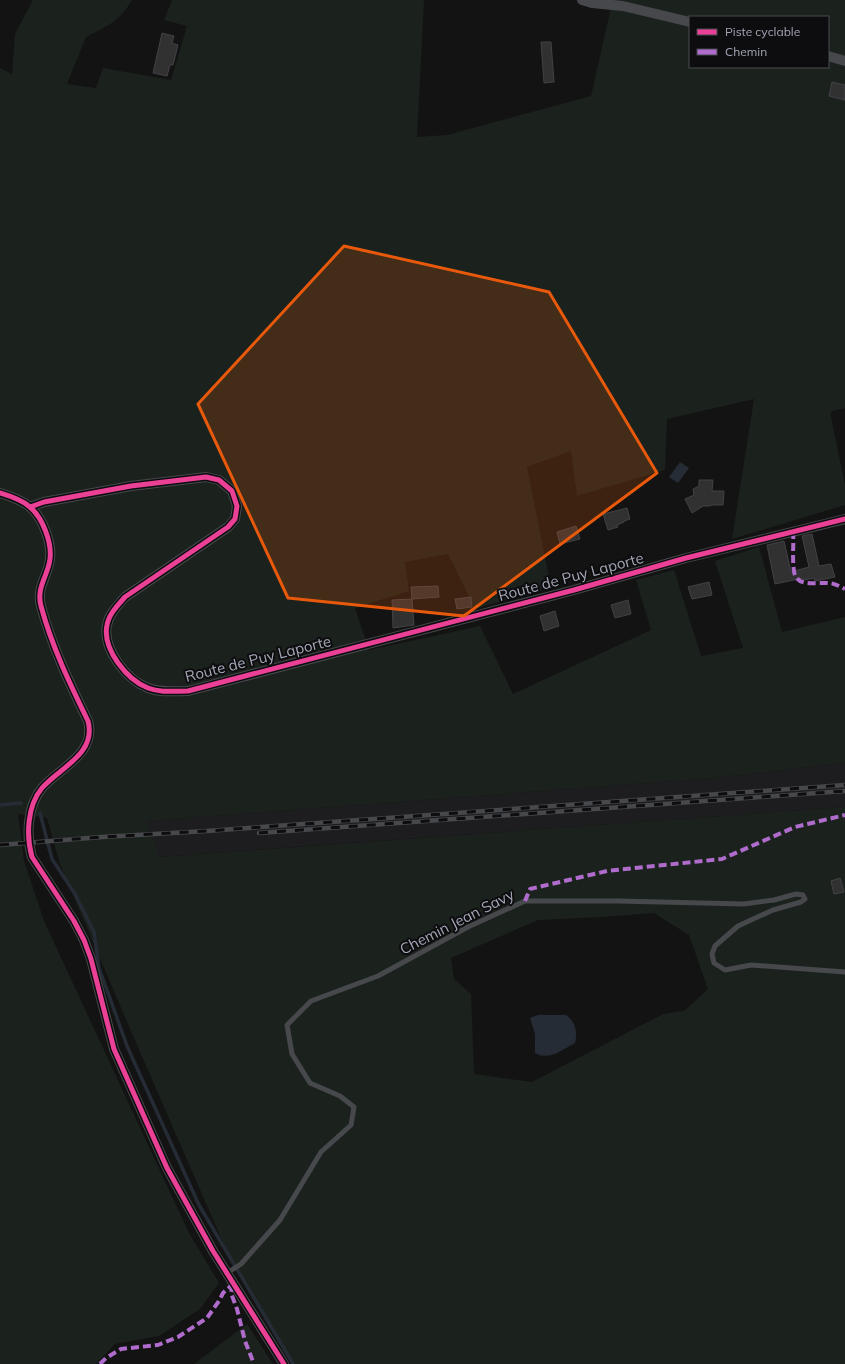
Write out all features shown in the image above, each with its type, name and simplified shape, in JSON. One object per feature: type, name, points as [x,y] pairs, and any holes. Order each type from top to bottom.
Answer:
[{"type":"street","points":[[582,0],[592,3],[623,6],[689,22]]},
{"type":"street","points":[[829,56],[845,61]]},
{"type":"street","name":"Route de Puy Laporte","points":[[30,507],[44,502],[131,486],[206,477],[219,480],[232,491],[237,506],[235,519],[228,527],[125,597],[115,609],[107,626],[106,637],[110,647],[115,658],[127,675],[137,683],[164,692],[188,691],[566,592],[686,558],[845,519]]},
{"type":"street","points":[[0,493],[12,497],[30,507],[42,522],[49,541],[50,560],[42,582],[40,604],[56,653],[88,721],[90,729],[89,738],[80,754],[68,767],[41,789],[37,796],[29,820],[32,857],[74,921],[84,940],[91,959],[114,1049],[167,1168],[213,1251],[284,1364]]},
{"type":"lane","name":"Chemin Jean Savy","points":[[227,1273],[241,1264],[280,1220],[321,1152],[351,1125],[354,1107],[340,1096],[310,1083],[292,1054],[287,1025],[311,1001],[378,976],[468,927],[525,901],[618,900],[744,904],[774,900],[796,894],[803,895],[805,899],[801,902],[773,910],[738,926],[715,946],[712,954],[714,963],[725,970],[751,965],[845,972]]},
{"type":"highlighted area","points":[[344,246],[549,292],[657,473],[464,616],[288,598],[198,404]]},
{"type":"shaded area","points":[[33,0],[132,0],[122,14],[112,23],[86,37],[67,84],[96,88],[103,68],[171,80],[187,26],[164,20],[172,0],[424,0],[417,137],[447,135],[591,96],[612,3],[604,0],[845,0],[845,408],[830,412],[845,485],[845,505],[732,539],[754,399],[667,419],[665,470],[577,496],[571,451],[527,467],[551,587],[475,609],[448,554],[405,562],[409,591],[355,608],[369,650],[480,626],[513,694],[651,630],[636,580],[674,570],[701,656],[743,648],[715,561],[759,547],[782,632],[845,617],[845,763],[713,778],[146,821],[160,857],[845,807],[845,1364],[294,1364],[225,1247],[60,864],[47,818],[18,814],[24,861],[44,921],[189,1233],[219,1283],[200,1309],[159,1336],[115,1344],[96,1364],[0,1364],[0,68],[12,74],[15,34]],"holes":[[[654,913],[689,935],[708,989],[684,1011],[663,1014],[532,1082],[474,1074],[471,994],[454,979],[451,958],[538,920]]]},
{"type":"shaded area","points":[[680,462],[689,468],[678,483],[669,477]]},
{"type":"shaded area","points":[[845,763],[845,807],[159,857],[146,821],[713,778]]},
{"type":"shaded area","points":[[538,1015],[566,1015],[569,1017],[575,1027],[575,1043],[555,1054],[545,1056],[535,1053],[535,1034],[530,1018]]},
{"type":"shaded area","points":[[247,1324],[273,1364],[194,1364]]},
{"type":"building","points":[[162,33],[174,36],[172,43],[178,45],[173,65],[170,65],[167,76],[153,73]]},
{"type":"building","points":[[541,42],[551,42],[554,82],[544,83]]},
{"type":"building","points":[[832,82],[845,85],[845,100],[829,96]]},
{"type":"building","points":[[699,480],[713,480],[712,491],[724,491],[723,505],[703,506],[692,513],[685,499],[694,495],[693,489],[699,486]]},
{"type":"building","points":[[627,508],[630,519],[617,525],[618,527],[608,530],[603,514]]},
{"type":"building","points":[[576,526],[580,539],[560,544],[557,532]]},
{"type":"building","points":[[812,534],[819,566],[831,564],[835,577],[815,581],[814,578],[804,580],[803,578],[775,584],[767,545],[784,541],[791,572],[809,567],[802,536]]},
{"type":"building","points":[[709,582],[712,595],[692,599],[688,587]]},
{"type":"building","points":[[438,586],[439,597],[412,599],[411,587]]},
{"type":"building","points":[[471,597],[472,607],[457,609],[455,599]]},
{"type":"building","points":[[412,599],[414,625],[393,628],[392,600]]},
{"type":"building","points":[[628,600],[631,614],[615,618],[611,605]]},
{"type":"building","points":[[555,611],[559,626],[544,631],[540,616]]},
{"type":"building","points":[[840,878],[844,892],[834,894],[831,881]]},
{"type":"waterway","points":[[0,805],[21,803]]},
{"type":"waterway","points":[[40,813],[52,859],[75,894],[94,932],[99,968],[127,1046],[199,1205],[293,1364]]},
{"type":"railway","points":[[0,845],[845,785]]},
{"type":"railway","points":[[259,833],[845,791]]},
{"type":"marked path","points":[[793,531],[793,566],[798,580],[807,583],[832,584],[845,589]]},
{"type":"marked path","points":[[525,901],[530,889],[607,871],[722,859],[795,827],[845,815]]},
{"type":"marked path","points":[[233,1284],[231,1293],[237,1309],[245,1341],[254,1364]]},
{"type":"marked path","points":[[100,1364],[106,1358],[121,1349],[158,1345],[178,1337],[207,1318],[223,1293],[233,1284]]},
{"type":"cycle path","points":[[30,507],[44,502],[131,486],[206,477],[219,480],[232,491],[237,506],[235,519],[228,527],[125,597],[114,610],[108,621],[106,634],[108,644],[124,671],[140,684],[158,691],[188,691],[574,590],[686,558],[845,519]]},
{"type":"cycle path","points":[[0,493],[20,500],[30,507],[35,512],[46,531],[50,546],[50,559],[41,587],[41,606],[56,651],[88,721],[89,733],[87,743],[82,751],[42,788],[33,803],[29,821],[29,840],[32,857],[74,921],[84,940],[91,959],[114,1049],[167,1168],[213,1251],[284,1364]]}]
